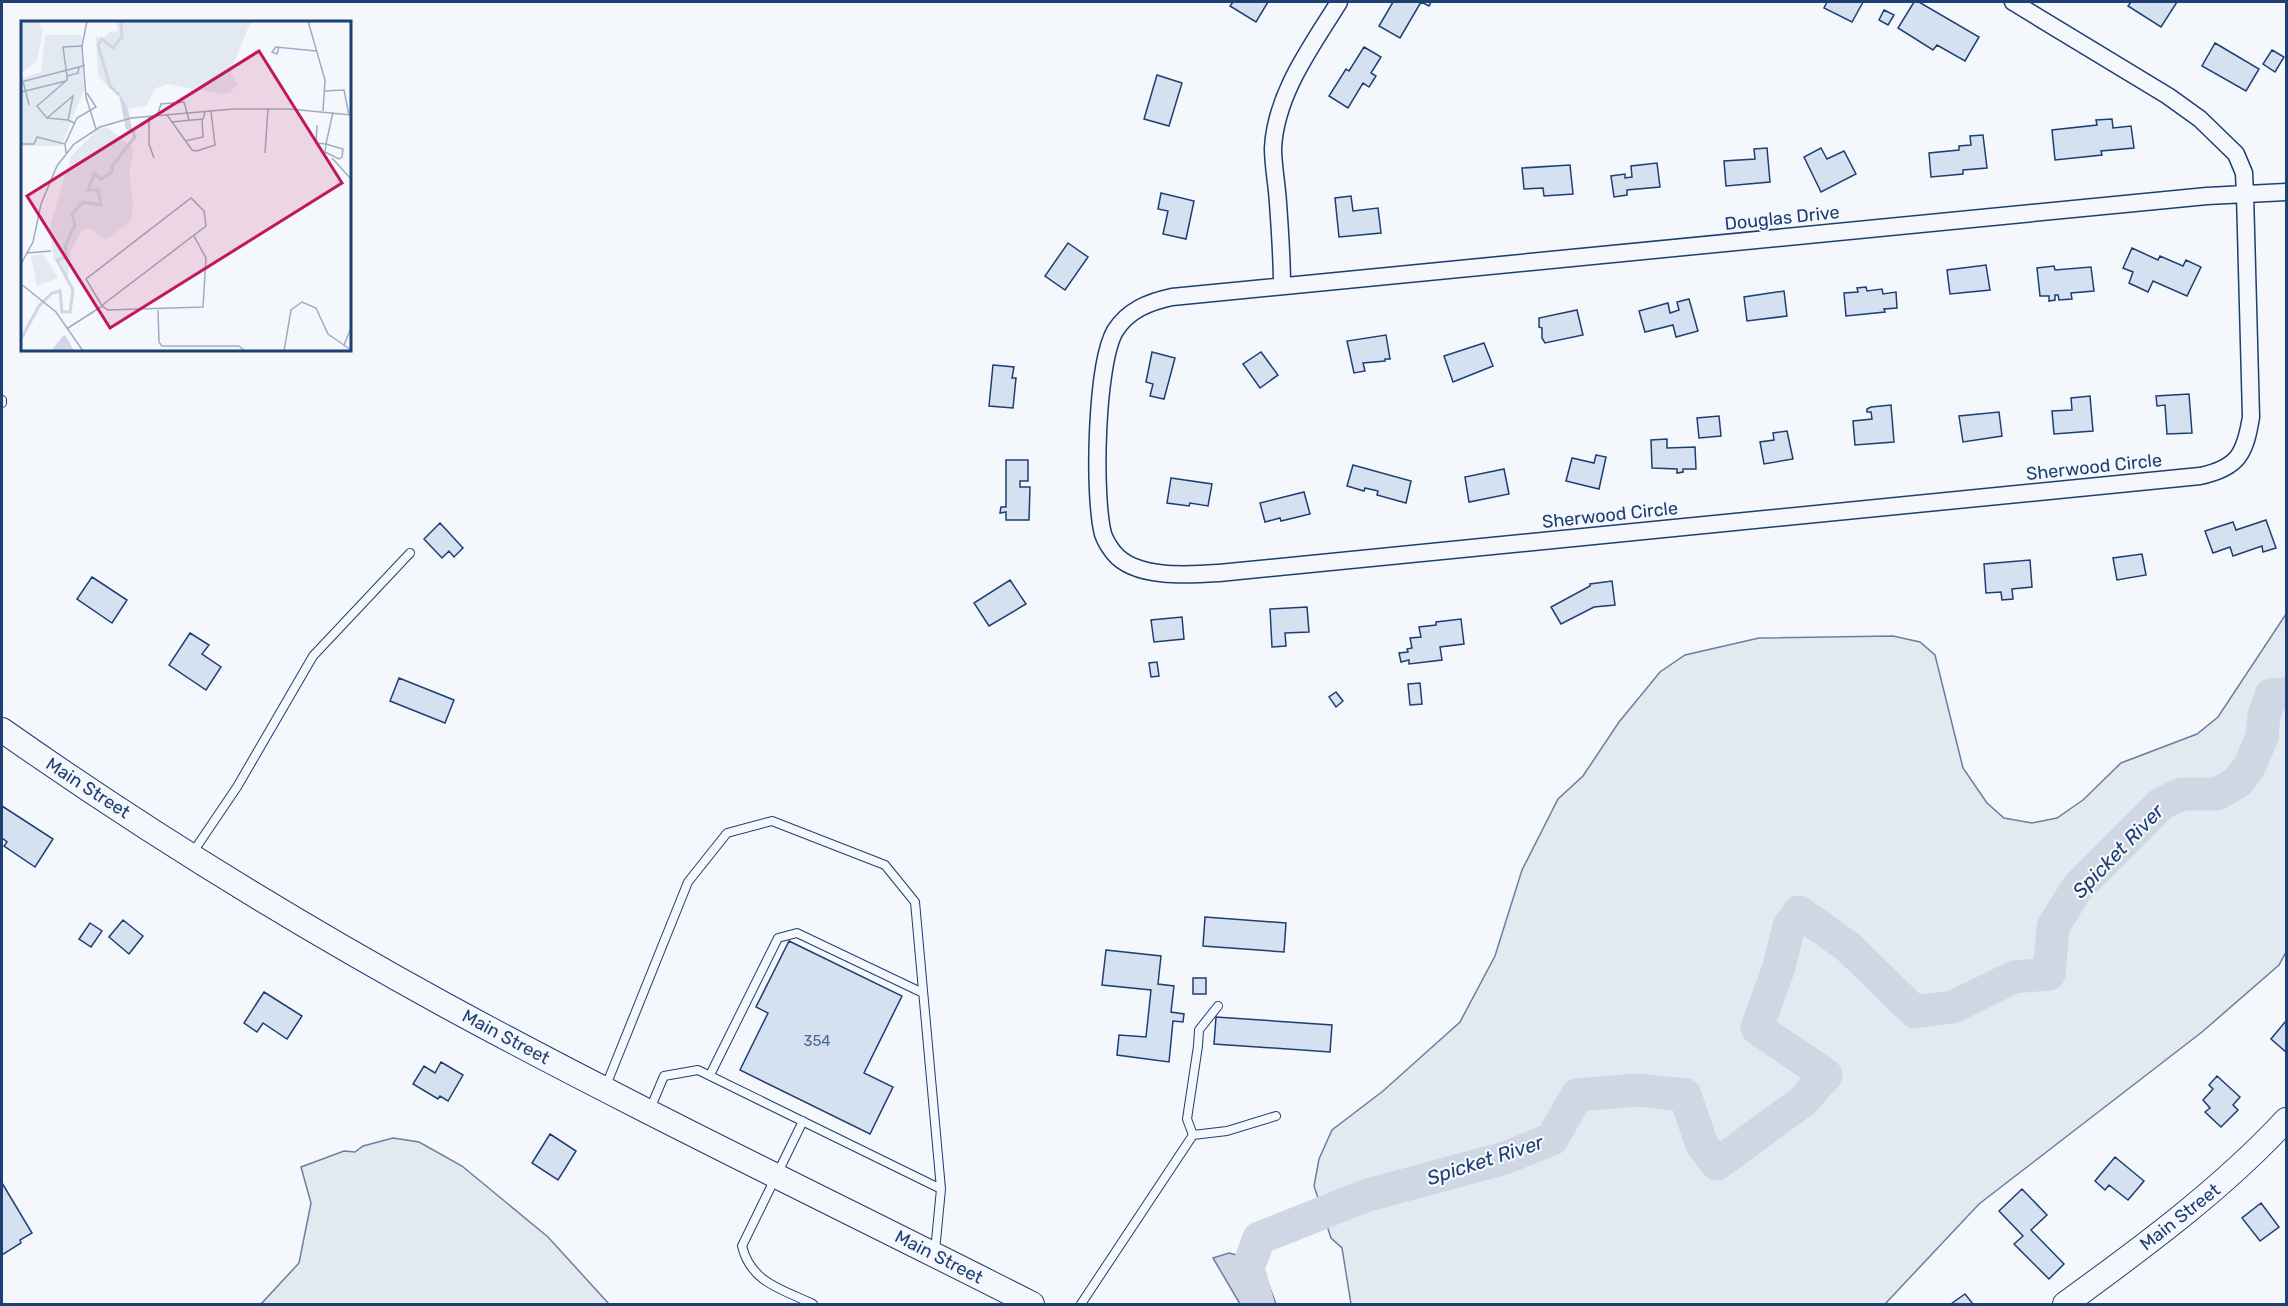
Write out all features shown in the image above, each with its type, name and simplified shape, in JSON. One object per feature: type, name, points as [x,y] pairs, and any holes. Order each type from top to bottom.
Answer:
[{"type":"main road","name":"Main Street","points":[[2,730],[191,855],[314,930],[445,1005],[934,1255],[1019,1302]]},
{"type":"main road","name":"Main Street","points":[[2066,1305],[2223,1182],[2256,1153],[2286,1120]]},
{"type":"street","points":[[1282,286],[1281,233],[1273,148],[1276,128],[1281,108],[1297,70],[1339,2]]},
{"type":"street","name":"Sherwood Circle","points":[[1282,286],[1152,301],[1133,311],[1116,330],[1109,345],[1104,367],[1100,410],[1097,474],[1100,516],[1104,536],[1115,555],[1133,567],[1176,574],[1219,573],[2164,480],[2221,472],[2239,457],[2248,437],[2251,417],[2244,173],[2236,154],[2200,119],[2168,96],[2013,2]]},
{"type":"street","name":"Douglas Drive","points":[[1282,286],[2245,194],[2286,192]]},
{"type":"lane","points":[[191,855],[237,787],[314,656],[410,553]]},
{"type":"lane","points":[[605,1088],[688,882],[727,833],[772,821],[885,865],[915,902],[941,1189],[934,1255]]},
{"type":"lane","points":[[710,1076],[778,938],[797,933],[923,993]]},
{"type":"lane","points":[[1192,1135],[1187,1119],[1199,1030],[1218,1006]]},
{"type":"lane","points":[[650,1111],[664,1076],[698,1070],[941,1189]]},
{"type":"lane","points":[[1192,1135],[1227,1131],[1276,1116]]},
{"type":"lane","points":[[803,1121],[742,1246],[745,1258],[758,1278],[813,1305]]},
{"type":"lane","points":[[1081,1305],[1192,1135]]},
{"type":"shaded area","points":[[2286,614],[2286,952],[2279,965],[2202,1032],[1979,1204],[1885,1304],[1351,1304],[1342,1248],[1331,1238],[1314,1186],[1319,1159],[1332,1130],[1383,1091],[1460,1022],[1495,956],[1522,870],[1558,799],[1583,776],[1619,722],[1660,672],[1685,655],[1759,638],[1893,636],[1920,642],[1935,655],[1963,768],[1987,803],[2004,818],[2032,823],[2057,818],[2083,800],[2121,763],[2197,734],[2218,717]]},
{"type":"shaded area","points":[[393,1138],[419,1142],[462,1166],[548,1237],[609,1304],[261,1304],[299,1263],[311,1203],[301,1167],[344,1151],[355,1152],[363,1146]]},
{"type":"shaded area","points":[[1229,1253],[1260,1261],[1276,1304],[1240,1304],[1213,1258]]},
{"type":"building","points":[[1233,2],[1268,2],[1256,22],[1230,6]]},
{"type":"building","points":[[1393,2],[1421,2],[1400,38],[1379,26]]},
{"type":"building","points":[[1827,2],[1863,2],[1852,22],[1824,8]]},
{"type":"building","points":[[1914,2],[1919,2],[1979,37],[1965,61],[1937,45],[1933,50],[1898,28]]},
{"type":"building","points":[[2131,2],[2177,2],[2161,27],[2128,6]]},
{"type":"building","points":[[1884,10],[1894,15],[1888,25],[1879,20]]},
{"type":"building","points":[[2215,43],[2259,69],[2246,91],[2202,66]]},
{"type":"building","points":[[1364,47],[1381,57],[1371,73],[1376,76],[1369,87],[1363,83],[1348,108],[1329,96],[1346,69],[1349,71]]},
{"type":"building","points":[[2272,50],[2284,57],[2275,72],[2263,64]]},
{"type":"building","points":[[1157,75],[1182,83],[1169,126],[1144,119]]},
{"type":"building","points":[[2112,119],[2113,128],[2131,126],[2134,148],[2101,151],[2102,155],[2055,160],[2052,130],[2097,125],[2096,120]]},
{"type":"building","points":[[1983,135],[1987,168],[1963,170],[1963,174],[1931,177],[1929,153],[1959,150],[1959,146],[1971,145],[1970,136]]},
{"type":"building","points":[[1767,148],[1770,182],[1726,186],[1724,161],[1755,159],[1754,149]]},
{"type":"building","points":[[1821,148],[1827,159],[1844,151],[1856,174],[1821,192],[1804,157]]},
{"type":"building","points":[[1657,163],[1660,187],[1627,190],[1627,195],[1614,197],[1611,176],[1625,174],[1625,178],[1632,177],[1631,166]]},
{"type":"building","points":[[1570,165],[1573,194],[1544,196],[1543,188],[1524,189],[1522,168]]},
{"type":"building","points":[[1161,193],[1194,201],[1186,239],[1163,234],[1168,211],[1158,209]]},
{"type":"building","points":[[1351,196],[1353,211],[1378,208],[1381,233],[1339,237],[1335,198]]},
{"type":"building","points":[[1068,243],[1088,257],[1065,290],[1045,276]]},
{"type":"building","points":[[2132,248],[2158,260],[2160,256],[2183,266],[2186,260],[2201,267],[2187,296],[2153,281],[2148,292],[2129,283],[2133,272],[2123,268]]},
{"type":"building","points":[[1986,265],[1990,290],[1950,294],[1947,270]]},
{"type":"building","points":[[2054,266],[2055,270],[2091,267],[2094,291],[2071,293],[2072,299],[2059,300],[2058,295],[2055,295],[2055,300],[2049,301],[2049,296],[2040,296],[2037,268]]},
{"type":"building","points":[[1866,287],[1867,291],[1882,289],[1883,294],[1896,292],[1897,308],[1884,309],[1885,312],[1846,316],[1844,293],[1858,292],[1857,288]]},
{"type":"building","points":[[1784,291],[1787,316],[1747,321],[1744,297]]},
{"type":"building","points":[[1689,299],[1698,331],[1676,337],[1673,325],[1645,332],[1639,311],[1668,303],[1670,313],[1679,310],[1677,302]]},
{"type":"building","points":[[1577,310],[1583,335],[1545,343],[1542,338],[1542,328],[1539,327],[1539,318]]},
{"type":"building","points":[[1386,335],[1390,359],[1363,363],[1365,371],[1354,373],[1347,341]]},
{"type":"building","points":[[1484,343],[1493,366],[1453,382],[1444,356]]},
{"type":"building","points":[[1152,352],[1175,358],[1164,399],[1150,396],[1153,384],[1146,382]]},
{"type":"building","points":[[1261,352],[1278,375],[1260,388],[1243,364]]},
{"type":"building","points":[[993,365],[1014,367],[1012,378],[1016,378],[1013,408],[989,406]]},
{"type":"building","points":[[2189,394],[2192,433],[2167,434],[2165,405],[2157,406],[2156,396]]},
{"type":"building","points":[[2090,396],[2093,431],[2054,434],[2052,411],[2072,410],[2071,398]]},
{"type":"building","points":[[1891,405],[1894,442],[1855,445],[1853,421],[1872,419],[1871,412],[1867,412],[1867,409],[1871,407]]},
{"type":"building","points":[[1999,412],[2002,436],[1963,442],[1959,416]]},
{"type":"building","points":[[1719,416],[1721,436],[1699,438],[1697,418]]},
{"type":"building","points":[[1787,431],[1793,459],[1764,464],[1760,442],[1774,440],[1773,433]]},
{"type":"building","points":[[1667,439],[1667,448],[1695,447],[1696,469],[1683,469],[1683,472],[1677,473],[1677,469],[1652,468],[1651,440]]},
{"type":"building","points":[[1596,455],[1606,457],[1599,489],[1566,481],[1572,458],[1594,463]]},
{"type":"building","points":[[1006,460],[1028,460],[1028,481],[1020,481],[1020,487],[1030,487],[1029,520],[1006,520],[1006,512],[1000,513],[1001,507],[1006,507]]},
{"type":"building","points":[[1353,465],[1411,481],[1406,503],[1377,495],[1378,491],[1365,488],[1364,491],[1347,486]]},
{"type":"building","points":[[1504,469],[1509,494],[1469,502],[1465,477]]},
{"type":"building","points":[[1171,478],[1212,484],[1208,506],[1167,503]]},
{"type":"building","points":[[1304,492],[1310,514],[1281,521],[1280,518],[1265,522],[1260,503]]},
{"type":"building","points":[[2266,520],[2276,548],[2263,552],[2262,546],[2233,556],[2230,547],[2213,553],[2205,531],[2233,522],[2236,530]]},
{"type":"building","points":[[440,523],[463,548],[454,557],[449,551],[442,558],[424,539]]},
{"type":"building","points":[[2142,554],[2146,575],[2117,580],[2113,558]]},
{"type":"building","points":[[2030,560],[2032,587],[2012,589],[2013,599],[2002,600],[2001,592],[1986,593],[1984,564]]},
{"type":"building","points":[[92,577],[127,600],[112,623],[77,599]]},
{"type":"building","points":[[1010,580],[1026,604],[989,626],[974,603]]},
{"type":"building","points":[[1612,581],[1615,605],[1594,607],[1561,624],[1551,607],[1590,584]]},
{"type":"building","points":[[1307,607],[1309,632],[1285,633],[1286,646],[1272,647],[1270,609]]},
{"type":"building","points":[[1182,617],[1184,639],[1154,642],[1151,620]]},
{"type":"building","points":[[1461,619],[1464,644],[1440,647],[1442,660],[1409,664],[1409,660],[1401,662],[1399,653],[1408,652],[1407,649],[1412,648],[1410,638],[1421,637],[1419,627]]},
{"type":"building","points":[[190,633],[209,645],[202,654],[221,667],[206,690],[169,665]]},
{"type":"building","points":[[1157,662],[1159,676],[1151,677],[1149,663]]},
{"type":"building","points":[[399,678],[454,700],[445,723],[390,701]]},
{"type":"building","points":[[1420,683],[1422,704],[1410,705],[1408,684]]},
{"type":"building","points":[[1336,692],[1343,701],[1336,707],[1329,697]]},
{"type":"building","points":[[2,806],[53,839],[35,867],[4,846],[7,842],[2,838]]},
{"type":"building","points":[[1205,917],[1286,923],[1284,952],[1203,946]]},
{"type":"building","points":[[123,920],[143,936],[129,954],[109,937]]},
{"type":"building","points":[[90,923],[102,931],[91,947],[79,939]]},
{"type":"building","points":[[789,941],[902,996],[864,1073],[893,1087],[870,1134],[740,1070],[768,1013],[756,1007]]},
{"type":"building","points":[[1106,950],[1161,956],[1158,984],[1174,986],[1171,1012],[1184,1014],[1183,1022],[1173,1021],[1169,1062],[1117,1055],[1119,1035],[1146,1037],[1151,990],[1102,985]]},
{"type":"building","points":[[1193,978],[1206,978],[1206,994],[1193,994]]},
{"type":"building","points":[[264,992],[302,1016],[287,1039],[263,1023],[257,1032],[244,1023]]},
{"type":"building","points":[[1216,1017],[1332,1025],[1330,1052],[1214,1044]]},
{"type":"building","points":[[2286,1023],[2286,1052],[2271,1039]]},
{"type":"building","points":[[441,1062],[463,1075],[448,1101],[440,1096],[438,1099],[413,1084],[424,1066],[435,1073]]},
{"type":"building","points":[[2217,1076],[2240,1097],[2233,1105],[2238,1110],[2221,1127],[2205,1112],[2210,1108],[2203,1100],[2213,1089],[2209,1085]]},
{"type":"building","points":[[550,1134],[576,1151],[558,1180],[532,1163]]},
{"type":"building","points":[[2115,1157],[2144,1181],[2128,1200],[2109,1185],[2105,1190],[2095,1181]]},
{"type":"building","points":[[2,1183],[32,1233],[2,1255]]},
{"type":"building","points":[[2022,1189],[2047,1215],[2031,1230],[2064,1264],[2049,1279],[2014,1244],[2023,1236],[1999,1211]]},
{"type":"building","points":[[2261,1203],[2279,1227],[2260,1241],[2242,1218]]},
{"type":"building","points":[[1965,1294],[1973,1304],[1951,1304]]},
{"type":"waterway","name":"Spicket River","points":[[1258,1304],[1248,1268],[1259,1238],[1368,1195],[1505,1158],[1552,1139],[1577,1095],[1638,1090],[1685,1095],[1702,1145],[1717,1164],[1803,1101],[1826,1075],[1757,1028],[1779,967],[1789,926],[1799,912],[1847,946],[1915,1012],[1953,1007],[2014,977],[2049,974],[2053,927],[2077,888],[2162,803],[2182,794],[2217,794],[2238,782],[2250,765],[2262,737],[2264,715],[2271,695],[2286,694]]}]
